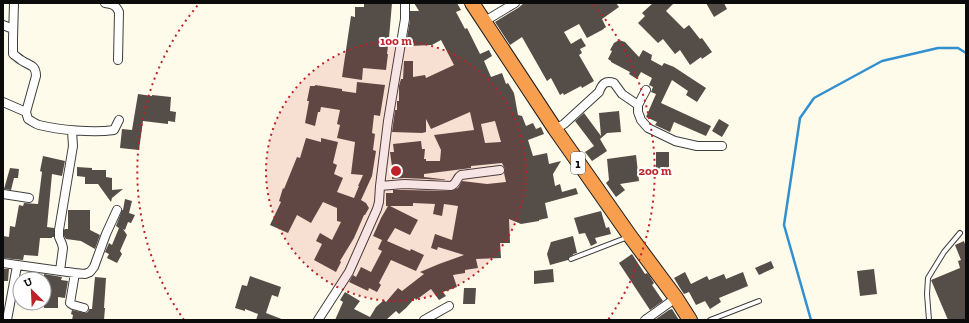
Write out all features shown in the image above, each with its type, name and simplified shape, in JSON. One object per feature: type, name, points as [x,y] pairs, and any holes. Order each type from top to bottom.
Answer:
[{"type":"highway","name":"1","points":[[472,3],[554,130],[676,298],[690,320]]},
{"type":"street","points":[[14,3],[13,54],[33,66],[36,70],[36,76],[26,112],[28,119],[38,125],[72,130],[107,131],[114,130],[119,120]]},
{"type":"street","points":[[105,3],[114,5],[119,12],[118,60]]},
{"type":"street","points":[[318,320],[350,272],[379,202],[388,121],[405,18],[405,3]]},
{"type":"street","points":[[485,21],[515,3]]},
{"type":"street","points":[[3,25],[13,29]]},
{"type":"street","points":[[554,130],[564,124],[599,92],[605,83],[614,83],[622,94],[638,105]]},
{"type":"street","points":[[646,90],[638,105],[638,112],[641,120],[648,128],[675,141],[697,146],[722,146]]},
{"type":"street","points":[[3,102],[26,112]]},
{"type":"street","points":[[60,271],[63,248],[59,237],[59,230],[73,146],[72,130]]},
{"type":"street","points":[[380,186],[404,184],[451,186],[461,175],[500,170]]},
{"type":"street","points":[[3,194],[29,198]]},
{"type":"street","points":[[3,263],[75,273],[85,274],[90,272],[94,267],[106,234],[117,210]]},
{"type":"street","points":[[7,320],[17,266]]},
{"type":"street","points":[[75,273],[70,303],[84,308]]},
{"type":"street","points":[[645,320],[676,298]]},
{"type":"street","points":[[424,320],[449,306]]},
{"type":"lane","points":[[929,320],[927,294],[928,278],[944,252],[960,233]]},
{"type":"lane","points":[[571,259],[630,236]]},
{"type":"lane","points":[[710,320],[759,301]]},
{"type":"building","points":[[364,3],[392,3],[386,70],[363,68],[362,80],[342,77],[351,16],[355,17],[355,7],[364,7]]},
{"type":"building","points":[[414,3],[457,3],[461,10],[456,12],[465,29],[467,28],[480,54],[489,50],[492,56],[484,61],[491,77],[502,73],[506,84],[508,83],[514,93],[518,115],[522,116],[526,126],[533,123],[536,129],[541,127],[544,134],[528,140],[533,156],[547,153],[549,164],[561,161],[553,174],[555,186],[560,184],[562,192],[576,188],[578,194],[545,203],[548,218],[521,224],[509,219],[510,243],[500,243],[501,258],[476,259],[478,268],[465,270],[465,273],[453,275],[457,287],[443,292],[446,296],[439,300],[431,289],[416,300],[415,298],[399,314],[396,311],[386,320],[335,320],[343,302],[340,300],[345,292],[360,301],[354,309],[370,317],[376,307],[384,300],[386,302],[398,288],[402,291],[424,274],[420,272],[464,255],[438,247],[437,250],[431,248],[435,234],[452,240],[458,206],[444,204],[442,216],[433,214],[435,204],[413,203],[413,206],[390,206],[418,220],[410,235],[395,228],[387,241],[410,251],[411,249],[424,255],[416,271],[391,260],[379,283],[381,285],[377,292],[369,288],[368,291],[349,282],[353,275],[356,277],[361,267],[371,272],[382,251],[378,249],[382,240],[373,236],[388,206],[386,206],[386,193],[393,193],[393,190],[451,191],[458,188],[462,181],[487,184],[506,182],[504,173],[505,169],[502,163],[471,166],[471,168],[424,174],[424,177],[450,180],[404,178],[392,179],[393,174],[390,152],[394,152],[393,144],[421,141],[422,149],[425,149],[424,159],[426,159],[426,161],[440,161],[441,150],[434,135],[474,130],[470,112],[431,129],[426,119],[426,132],[392,132],[395,110],[397,110],[397,101],[399,101],[399,86],[401,79],[403,79],[404,61],[413,61],[413,77],[425,75],[426,78],[454,65],[441,40],[432,45],[408,46],[407,38],[410,11],[419,11]],"holes":[[[495,121],[501,142],[485,143],[481,124]]]},
{"type":"building","points":[[524,3],[616,3],[619,7],[602,19],[606,27],[602,30],[587,38],[579,24],[564,32],[571,44],[581,38],[586,46],[580,49],[582,53],[579,55],[594,81],[582,88],[581,86],[564,95],[563,93],[560,95],[551,78],[547,81],[522,37],[510,45],[495,22]]},
{"type":"building","points":[[653,3],[674,3],[666,11],[684,29],[689,25],[700,39],[702,38],[712,52],[702,59],[701,57],[690,65],[680,50],[675,54],[663,39],[658,43],[638,23],[645,16],[642,13]]},
{"type":"building","points":[[706,3],[724,3],[727,9],[714,17]]},
{"type":"building","points":[[619,40],[625,42],[639,57],[643,50],[652,55],[651,60],[662,66],[664,63],[674,67],[706,88],[697,102],[686,95],[688,91],[672,80],[661,103],[711,126],[706,136],[674,122],[670,132],[655,125],[657,122],[646,117],[656,94],[651,92],[653,87],[649,85],[652,78],[641,72],[637,79],[629,74],[630,72],[608,59],[612,51],[610,50],[614,43]]},
{"type":"building","points":[[357,82],[385,85],[380,116],[374,115],[372,133],[375,134],[373,150],[376,151],[372,176],[361,200],[366,203],[369,208],[364,215],[354,238],[340,261],[341,262],[336,272],[314,260],[322,244],[316,241],[320,233],[332,240],[341,222],[337,221],[337,208],[323,202],[311,223],[297,215],[288,233],[270,225],[281,202],[279,201],[283,188],[284,189],[297,157],[300,158],[306,138],[321,142],[321,138],[338,142],[333,163],[337,165],[334,174],[343,178],[337,192],[354,198],[363,175],[351,174],[355,142],[337,138],[340,125],[337,124],[340,110],[321,107],[320,112],[318,112],[315,126],[305,123],[310,86],[315,85],[342,89],[342,91],[356,93]]},
{"type":"building","points":[[138,94],[171,97],[170,111],[176,112],[175,122],[168,121],[168,124],[143,121],[139,150],[120,148],[122,129],[132,130]]},
{"type":"building","points":[[619,111],[621,132],[607,133],[600,139],[607,151],[592,161],[585,152],[594,146],[575,121],[584,113],[601,136],[599,113]]},
{"type":"building","points":[[719,119],[729,125],[722,137],[712,131]]},
{"type":"building","points":[[656,152],[669,152],[669,169],[656,169]]},
{"type":"building","points":[[636,155],[639,181],[620,184],[625,190],[616,197],[606,183],[609,180],[607,159]]},
{"type":"building","points":[[43,156],[65,161],[62,176],[52,174],[47,227],[54,228],[54,237],[40,238],[38,256],[24,255],[23,260],[3,258],[3,236],[9,237],[10,226],[15,227],[19,205],[23,206],[24,203],[38,204],[42,172],[40,171]]},
{"type":"building","points":[[77,167],[92,168],[92,170],[106,170],[106,177],[112,178],[112,190],[123,189],[112,198],[111,202],[98,184],[85,184],[85,177],[77,176]]},
{"type":"building","points":[[10,168],[19,169],[18,178],[14,178],[11,190],[4,189]]},
{"type":"building","points":[[125,199],[132,201],[129,213],[135,215],[131,223],[128,222],[125,230],[123,229],[127,235],[120,251],[122,254],[117,263],[107,258],[109,254],[105,252],[109,243],[112,245],[119,228],[116,226],[123,210]]},
{"type":"building","points":[[68,210],[90,210],[90,230],[100,235],[95,249],[81,241],[66,239],[64,236],[64,230],[68,229]]},
{"type":"building","points":[[601,211],[606,228],[609,227],[611,234],[595,238],[597,243],[591,246],[585,233],[579,234],[574,218]]},
{"type":"building","points":[[573,236],[577,253],[569,257],[568,260],[550,265],[547,254],[551,242]]},
{"type":"building","points":[[964,241],[966,247],[966,320],[948,320],[931,280],[960,268],[958,261],[961,260],[955,245]]},
{"type":"building","points":[[632,254],[645,274],[647,273],[649,275],[654,283],[652,285],[663,301],[650,310],[619,263]]},
{"type":"building","points":[[771,261],[774,268],[759,275],[755,268]]},
{"type":"building","points":[[3,269],[9,269],[8,281],[3,281]]},
{"type":"building","points":[[553,269],[554,282],[534,284],[534,271]]},
{"type":"building","points":[[874,269],[877,294],[860,296],[857,271]]},
{"type":"building","points":[[685,272],[691,284],[707,276],[709,280],[724,274],[726,279],[743,272],[748,286],[719,298],[721,302],[710,309],[705,301],[696,305],[689,292],[684,294],[674,278]]},
{"type":"building","points":[[52,275],[62,277],[61,280],[68,281],[65,298],[58,297],[58,308],[52,308]]},
{"type":"building","points":[[250,276],[281,287],[278,297],[272,295],[266,313],[284,320],[256,320],[258,314],[245,309],[245,311],[235,308],[242,285],[247,286]]},
{"type":"building","points":[[95,277],[106,278],[104,320],[72,320],[72,310],[85,313],[88,312],[89,309],[92,309]]},
{"type":"building","points":[[464,288],[476,288],[475,304],[463,304]]},
{"type":"building","points":[[672,309],[679,320],[656,319],[669,310]]},
{"type":"waterway","points":[[811,320],[784,225],[800,118],[814,98],[882,61],[938,48],[958,48],[966,53]]}]
